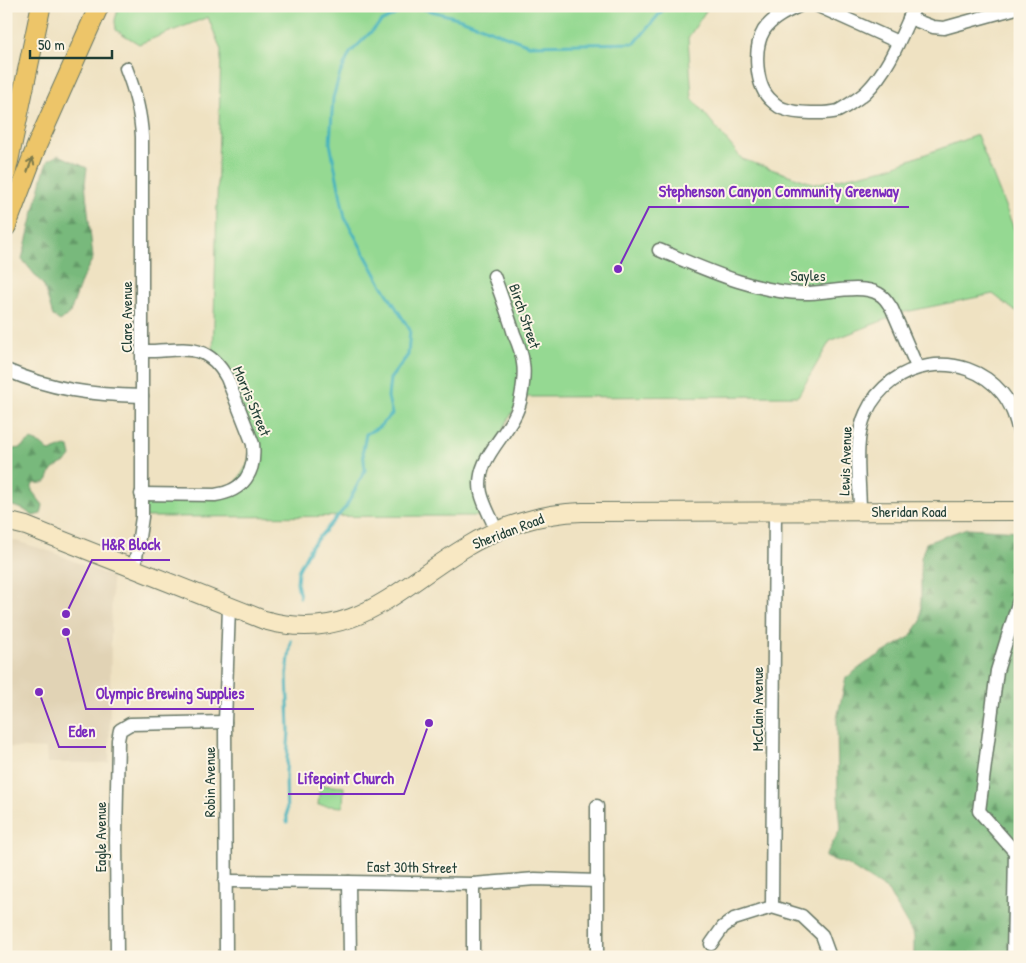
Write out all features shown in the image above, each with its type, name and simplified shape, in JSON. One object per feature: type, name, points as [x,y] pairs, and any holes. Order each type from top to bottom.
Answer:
[{"type":"main road","points":[[6,227],[37,145],[99,6]]},
{"type":"main road","points":[[6,173],[39,12]]},
{"type":"main road","name":"Sheridan Road","points":[[6,521],[26,526],[264,620],[290,625],[316,626],[344,621],[363,614],[377,607],[465,548],[497,532],[540,517],[571,512],[1020,511]]},
{"type":"street","points":[[798,6],[776,18],[764,30],[758,50],[758,72],[762,89],[771,100],[785,110],[822,113],[838,111],[866,93],[891,60],[912,12],[933,27],[944,28],[1020,7]]},
{"type":"street","points":[[818,6],[898,42]]},
{"type":"street","name":"Clare Avenue","points":[[126,68],[135,92],[142,123],[142,517],[133,568]]},
{"type":"street","name":"Sayles","points":[[660,250],[705,269],[762,288],[804,293],[866,289],[879,294],[892,309],[917,367]]},
{"type":"street","name":"Birch Street","points":[[494,276],[520,350],[524,369],[518,411],[512,424],[482,467],[480,484],[482,494],[497,532]]},
{"type":"street","name":"Morris Street","points":[[141,494],[215,495],[231,491],[245,480],[251,468],[254,454],[253,444],[227,378],[222,368],[213,359],[206,354],[188,349],[142,351]]},
{"type":"street","name":"Lewis Avenue","points":[[860,511],[860,438],[865,414],[870,404],[885,387],[917,367],[941,364],[959,367],[990,382],[1002,393],[1010,405],[1020,435]]},
{"type":"street","points":[[6,370],[36,382],[82,393],[142,396]]},
{"type":"street","name":"McClain Avenue","points":[[772,907],[775,512]]},
{"type":"street","points":[[1013,957],[1015,852],[979,811],[997,670],[1020,597]]},
{"type":"street","name":"Robin Avenue","points":[[226,957],[225,722],[229,607]]},
{"type":"street","name":"Eagle Avenue","points":[[117,957],[116,838],[118,740],[120,730],[130,724],[225,722]]},
{"type":"street","points":[[597,806],[598,957]]},
{"type":"street","name":"East 30th Street","points":[[225,881],[473,884],[535,879],[598,881]]},
{"type":"street","points":[[349,882],[350,957]]},
{"type":"street","points":[[473,884],[473,957]]},
{"type":"street","points":[[711,944],[723,927],[734,919],[772,907],[802,916],[822,935],[830,957]]},
{"type":"shaded area","points":[[6,538],[52,552],[112,577],[109,763],[47,763],[46,749],[6,747]]},
{"type":"green space","points":[[119,6],[709,6],[688,38],[692,98],[742,159],[815,184],[885,169],[977,135],[1020,244],[1020,315],[993,294],[905,312],[830,341],[798,396],[521,397],[482,467],[490,516],[142,517],[141,494],[231,491],[254,454],[213,359],[221,50],[208,17],[139,44],[116,30],[115,20]]},
{"type":"green space","points":[[59,155],[87,168],[85,183],[93,258],[82,279],[70,313],[60,321],[53,316],[44,286],[22,259],[44,171],[48,160]]},
{"type":"green space","points":[[31,440],[41,444],[50,452],[65,446],[69,447],[71,456],[52,471],[47,481],[35,483],[32,486],[32,491],[43,505],[41,514],[33,516],[23,509],[6,504],[6,450],[20,448]]},
{"type":"green space","points":[[967,528],[1020,531],[1020,957],[914,957],[914,936],[888,891],[846,864],[825,857],[841,828],[838,795],[837,719],[846,678],[866,663],[910,637],[921,621],[921,558],[926,543]]},
{"type":"green space","points":[[320,785],[344,787],[343,807],[318,805]]},
{"type":"waterway","points":[[300,597],[297,583],[298,571],[311,546],[346,507],[365,470],[363,450],[366,434],[379,427],[392,414],[388,397],[390,379],[408,355],[410,330],[380,282],[345,218],[330,143],[333,98],[340,74],[350,53],[381,22],[412,6]]},
{"type":"waterway","points":[[413,6],[461,19],[529,45],[635,43],[666,6]]},
{"type":"waterway","points":[[287,822],[286,772],[289,731],[287,673],[291,641]]},
{"type":"place","name":"Stephenson Canyon Community Greenway","points":[[618,269]]},
{"type":"place","name":"H&R Block","points":[[66,614]]},
{"type":"place","name":"Olympic Brewing Supplies","points":[[66,632]]},
{"type":"place","name":"Eden","points":[[39,692]]},
{"type":"place","name":"Lifepoint Church","points":[[429,723]]}]
